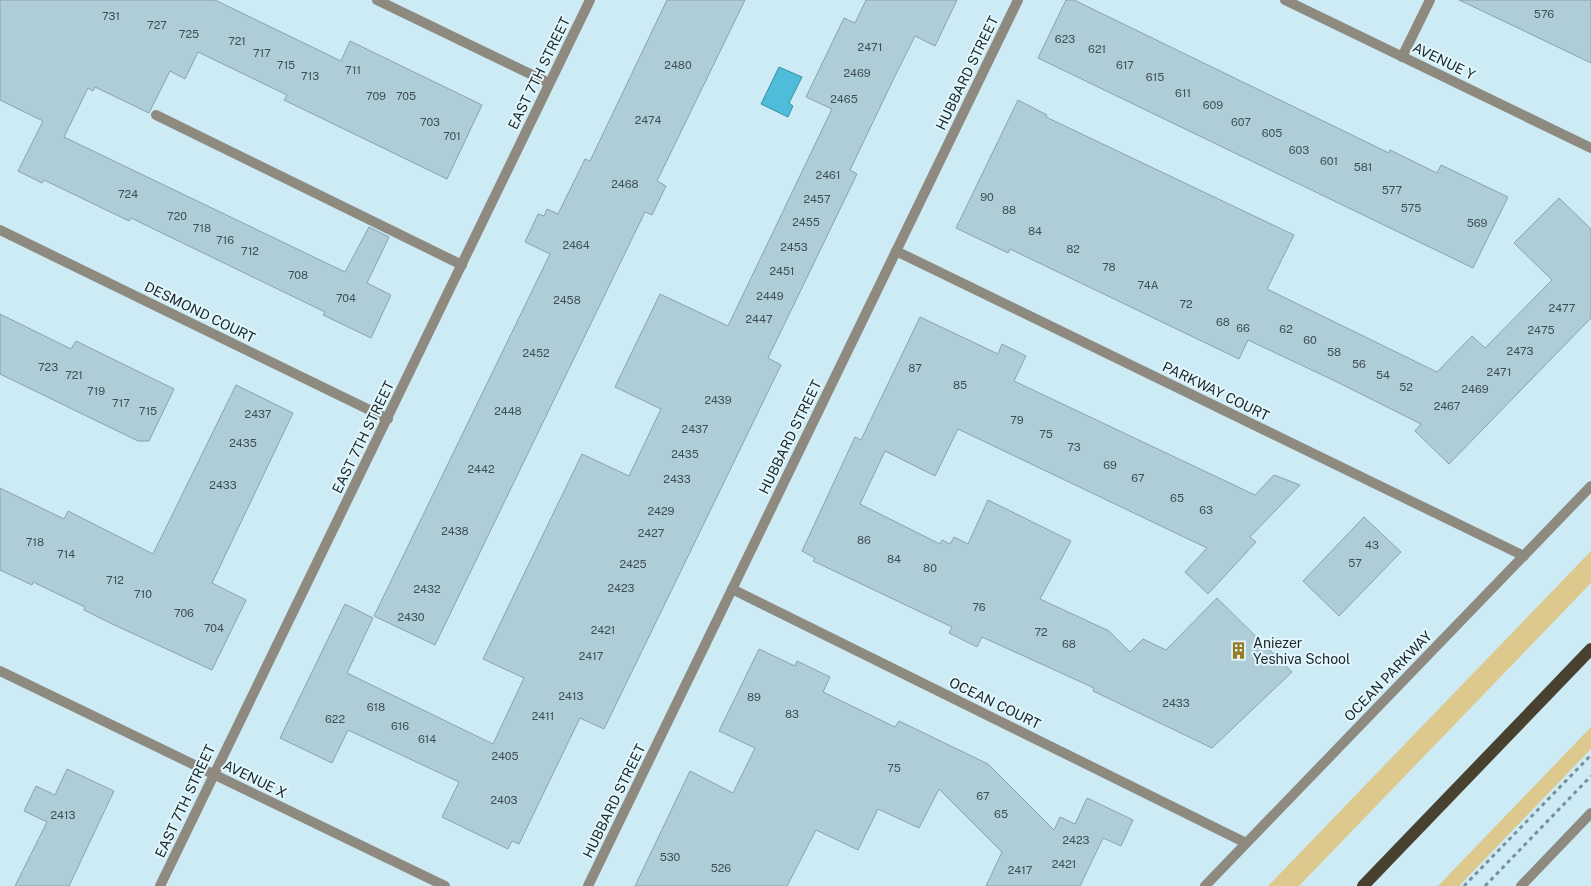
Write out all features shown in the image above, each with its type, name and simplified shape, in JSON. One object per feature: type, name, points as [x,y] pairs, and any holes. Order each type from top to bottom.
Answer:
[{"type":"main road","points":[[1363,886],[1591,649]]},
{"type":"street","points":[[376,0],[549,83]]},
{"type":"street","name":"EAST 7TH STREET","points":[[160,886],[212,774],[388,419],[590,0]]},
{"type":"street","name":"HUBBARD STREET","points":[[588,886],[1018,0]]},
{"type":"street","name":"AVENUE Y","points":[[1285,0],[1591,148]]},
{"type":"street","points":[[1402,57],[1430,0]]},
{"type":"street","points":[[156,115],[462,265]]},
{"type":"street","name":"DESMOND COURT","points":[[0,230],[388,419]]},
{"type":"street","name":"PARKWAY COURT","points":[[896,251],[1524,556]]},
{"type":"street","name":"OCEAN PARKWAY","points":[[1205,886],[1591,486]]},
{"type":"street","name":"OCEAN COURT","points":[[732,589],[1246,843]]},
{"type":"street","name":"AVENUE X","points":[[0,671],[444,886]]},
{"type":"street","points":[[1521,886],[1591,813]]},
{"type":"path","points":[[1464,886],[1591,755]]},
{"type":"path","points":[[1485,886],[1591,776]]},
{"type":"shaded area","points":[[1591,551],[1591,583],[1299,886],[1268,886]]},
{"type":"shaded area","points":[[1591,727],[1591,749],[1459,886],[1438,886]]},
{"type":"water","points":[[779,67],[802,77],[789,103],[793,106],[788,117],[761,104]]},
{"type":"building","points":[[0,0],[215,0],[341,61],[350,41],[482,105],[447,179],[284,100],[287,95],[198,52],[185,79],[170,71],[149,113],[95,87],[93,91],[88,88],[64,137],[345,272],[369,227],[389,237],[367,283],[391,295],[371,338],[323,315],[325,312],[131,218],[129,221],[44,180],[42,183],[18,171],[43,121],[0,100]]},
{"type":"building","points":[[667,0],[745,0],[657,181],[666,186],[652,215],[645,212],[435,645],[374,616],[550,254],[525,242],[538,214],[544,216],[547,209],[558,214],[585,159],[590,161]]},
{"type":"building","points":[[866,0],[957,0],[935,46],[915,36],[895,76],[850,170],[857,174],[768,358],[781,365],[604,729],[580,718],[519,844],[512,841],[508,849],[442,817],[459,782],[348,730],[332,763],[280,738],[345,604],[373,618],[347,673],[493,744],[524,678],[483,659],[582,454],[629,476],[661,409],[615,387],[660,294],[728,326],[832,109],[806,97],[844,18],[855,23]]},
{"type":"building","points":[[1066,0],[1074,0],[1389,153],[1390,150],[1437,173],[1441,165],[1508,197],[1473,268],[1038,58]]},
{"type":"building","points":[[1459,0],[1591,0],[1591,63],[1518,28]]},
{"type":"building","points":[[1018,100],[1047,115],[1046,117],[1294,235],[1267,289],[1437,372],[1472,336],[1485,348],[1552,280],[1514,243],[1559,198],[1591,229],[1591,318],[1449,464],[1415,431],[1421,424],[1335,381],[1248,340],[1239,359],[1010,249],[1008,253],[956,228]]},
{"type":"building","points":[[0,314],[71,349],[76,341],[174,389],[149,441],[138,441],[0,374]]},
{"type":"building","points":[[920,317],[998,354],[1002,344],[1026,356],[1014,381],[1255,495],[1274,475],[1300,485],[1250,537],[1256,542],[1208,594],[1185,572],[1207,548],[958,429],[935,476],[885,451],[860,504],[940,544],[942,540],[950,544],[954,537],[968,544],[988,500],[1071,541],[1040,599],[1109,631],[1130,652],[1143,639],[1166,650],[1217,598],[1292,672],[1212,748],[1093,691],[1094,688],[982,637],[977,647],[949,633],[952,627],[813,561],[815,558],[802,551],[855,437],[861,440]]},
{"type":"building","points":[[236,385],[293,413],[212,583],[246,600],[212,670],[110,623],[84,610],[85,607],[33,582],[32,585],[0,570],[0,488],[64,519],[68,511],[153,554]]},
{"type":"building","points":[[1364,517],[1401,552],[1339,616],[1303,581]]},
{"type":"building","points":[[759,649],[795,666],[797,661],[830,677],[823,692],[895,727],[899,721],[988,764],[1054,830],[1060,817],[1075,824],[1087,798],[1133,820],[1121,846],[1103,838],[1080,886],[986,886],[1002,852],[939,789],[919,828],[878,809],[858,850],[816,830],[787,886],[635,886],[690,771],[733,793],[755,748],[719,731]]},
{"type":"building","points":[[67,769],[114,791],[69,886],[15,886],[47,822],[24,811],[36,786],[55,795]]},
{"type":"place","name":"Aniezer Yeshiva School","points":[[1239,651]]}]
